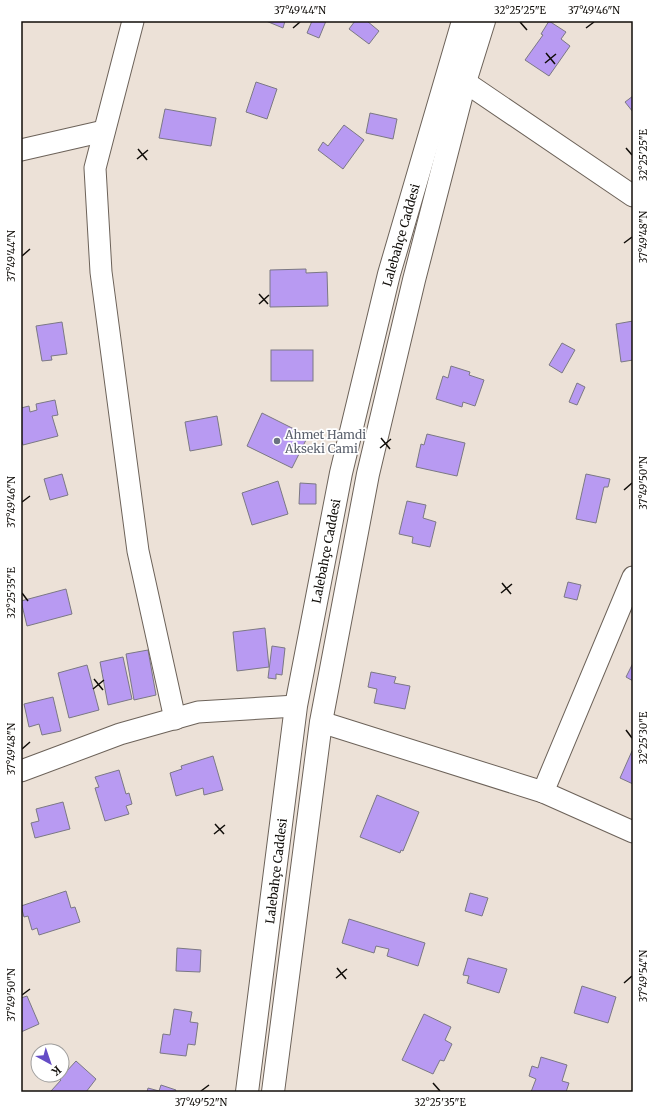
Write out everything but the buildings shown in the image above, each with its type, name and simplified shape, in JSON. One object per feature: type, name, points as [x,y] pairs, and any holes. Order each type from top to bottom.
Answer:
[{"type":"street","points":[[133,21],[95,168],[101,272],[138,552],[176,719]]},
{"type":"street","name":"Lalebahçe Caddesi","points":[[247,1092],[296,706],[341,473],[387,281],[463,21]]},
{"type":"street","name":"Lalebahçe Caddesi","points":[[273,1092],[321,722],[368,474],[414,280],[465,82],[484,21]]},
{"type":"street","points":[[465,82],[633,196]]},
{"type":"street","points":[[21,150],[104,131]]},
{"type":"street","points":[[543,792],[633,577]]},
{"type":"street","points":[[21,771],[120,734],[198,712],[296,706]]},
{"type":"street","points":[[321,722],[543,792],[633,832]]},
{"type":"place","name":"Ahmet Hamdi Akseki Cami","points":[[277,441]]}]
